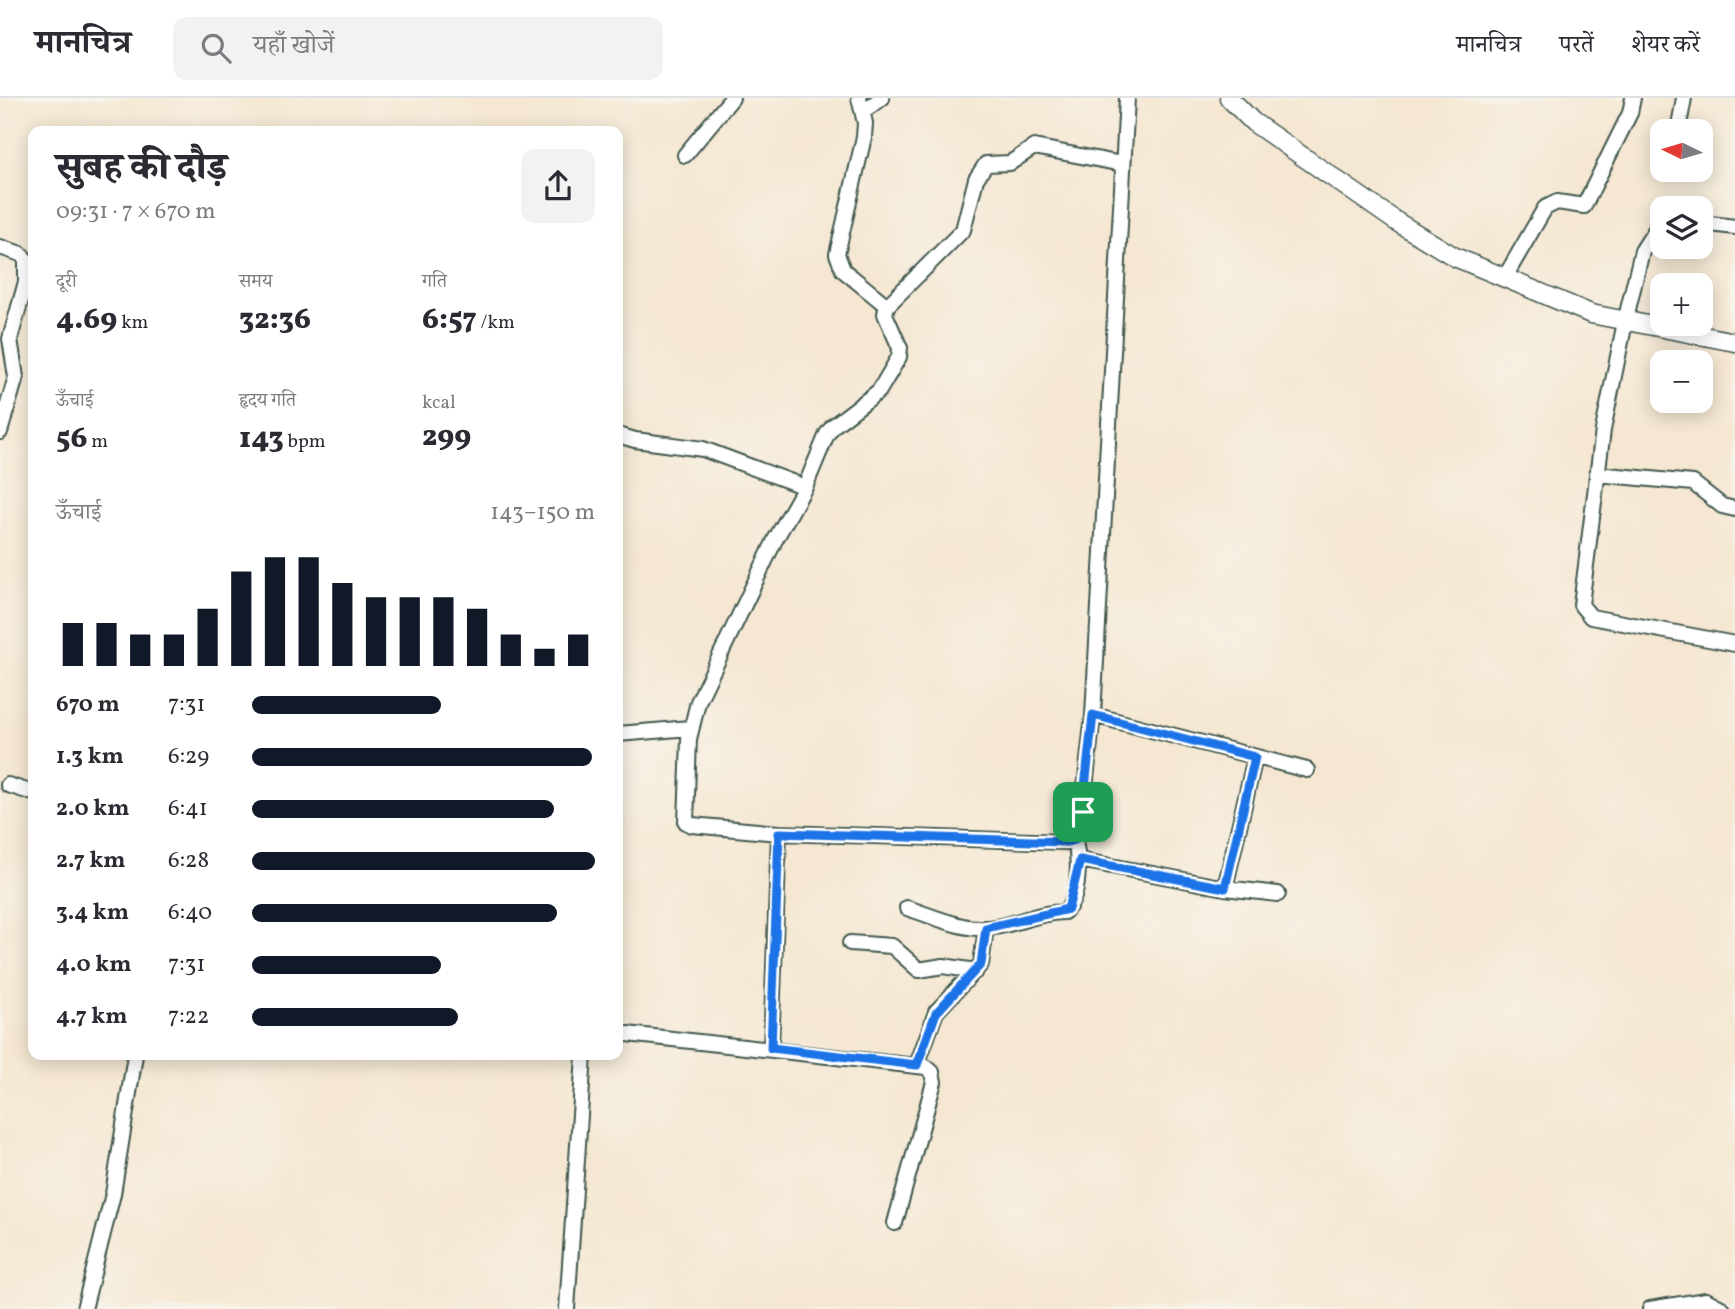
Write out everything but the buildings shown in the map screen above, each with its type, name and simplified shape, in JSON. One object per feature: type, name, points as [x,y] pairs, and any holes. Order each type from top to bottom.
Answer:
[{"type":"street","points":[[685,155],[732,98]]},
{"type":"street","points":[[882,98],[861,105],[864,136],[837,254],[843,270],[887,306]]},
{"type":"street","points":[[1122,164],[1034,148],[1010,163],[986,164],[976,179],[963,230],[887,306],[885,314],[900,348],[899,356],[879,391],[833,426],[698,702],[690,729],[686,821],[692,825],[779,833],[1066,842],[1075,840],[1080,833],[1093,715],[1127,98]]},
{"type":"street","points":[[1229,98],[1253,122],[1397,222],[1455,257],[1591,314],[1734,339]]},
{"type":"street","points":[[1505,278],[1545,208],[1557,202],[1584,206],[1630,113],[1633,98]]},
{"type":"street","points":[[1680,119],[1684,98]]},
{"type":"street","points":[[1713,224],[1735,227]]},
{"type":"street","points":[[1650,239],[1642,251],[1625,322],[1597,474],[1581,598],[1584,612],[1591,617],[1735,644]]},
{"type":"street","points":[[0,247],[21,254],[27,268],[10,340],[16,377],[0,432]]},
{"type":"street","points":[[623,436],[703,449],[805,487]]},
{"type":"street","points":[[1597,474],[1693,483],[1722,506],[1735,509]]},
{"type":"street","points":[[1093,715],[1307,771]]},
{"type":"street","points":[[623,734],[690,729]]},
{"type":"street","points":[[1225,888],[1255,757]]},
{"type":"street","points":[[8,785],[28,791]]},
{"type":"street","points":[[771,1048],[779,833]]},
{"type":"street","points":[[907,908],[962,926],[986,928],[1068,909],[1080,860],[1075,840]]},
{"type":"street","points":[[1080,860],[1225,888],[1278,894]]},
{"type":"street","points":[[917,1065],[936,1013],[976,971],[983,956],[986,928]]},
{"type":"street","points":[[850,943],[892,946],[919,970],[943,966],[976,971]]},
{"type":"street","points":[[623,1033],[917,1065],[932,1072],[934,1082],[895,1223]]},
{"type":"street","points":[[84,1309],[113,1194],[134,1060]]},
{"type":"street","points":[[566,1309],[584,1060]]},
{"type":"street","points":[[1650,1309],[1706,1300],[1723,1309]]},
{"type":"route","points":[[1093,715],[1255,757],[1225,888],[1080,860],[1070,904],[1064,912],[1051,912],[986,928],[981,964],[936,1013],[917,1065],[771,1048],[779,833],[1066,842],[1075,840],[1080,833],[1083,812],[1093,715]]}]
